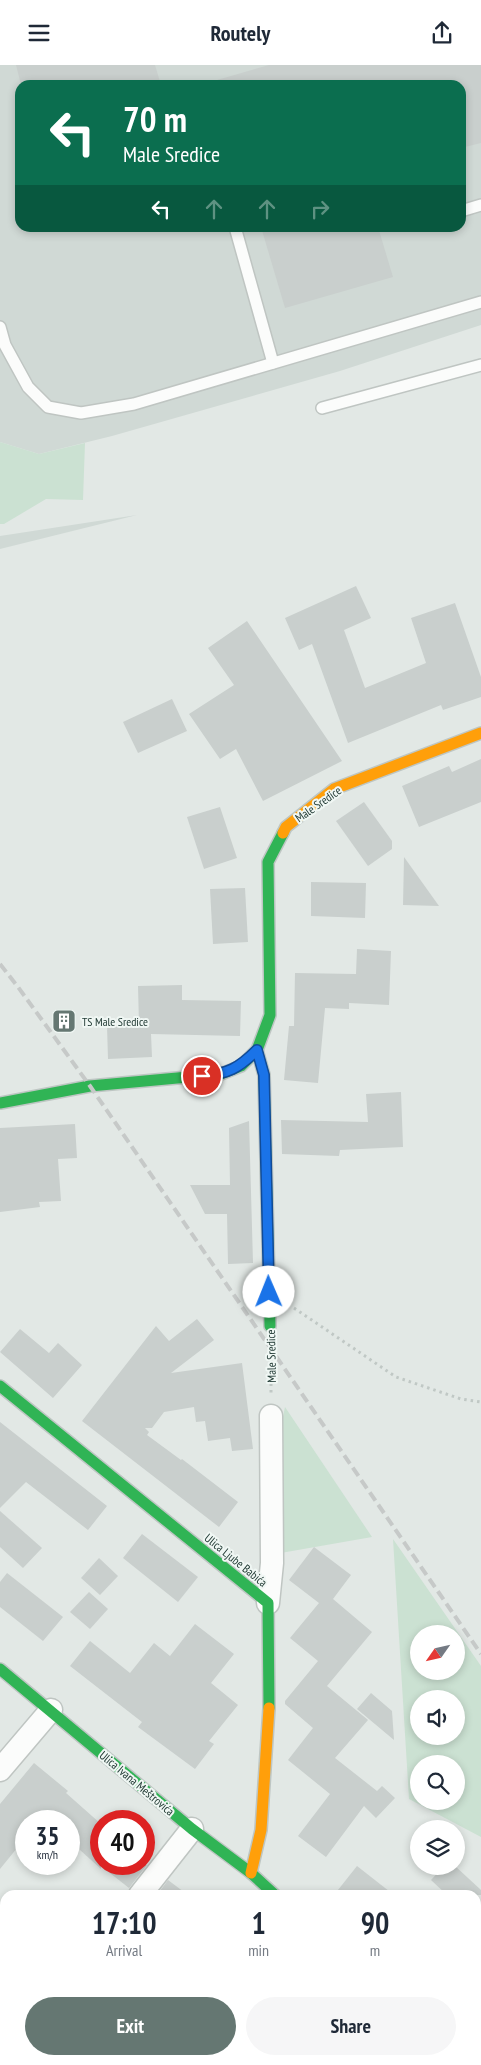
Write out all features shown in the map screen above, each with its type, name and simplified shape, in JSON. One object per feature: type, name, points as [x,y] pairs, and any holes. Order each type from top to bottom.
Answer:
[{"type":"street","name":"Male Sredice","points":[[0,1103],[90,1086],[221,1074],[241,1066],[257,1050],[270,1015],[268,862],[286,827],[334,789],[481,733]]},
{"type":"street","name":"Male Sredice","points":[[257,1050],[264,1075],[270,1326]]},
{"type":"street","name":"Ulica Ljube Babića","points":[[0,1386],[268,1603],[270,1703],[261,1830],[251,1873]]},
{"type":"street","points":[[268,1603],[272,1563],[271,1416]]},
{"type":"street","name":"Ulica Ivana Meštrovića","points":[[0,1669],[192,1829],[251,1873],[270,1890]]},
{"type":"street","points":[[0,1770],[51,1711]]},
{"type":"street","points":[[144,1890],[192,1829]]},
{"type":"lane","points":[[466,210],[481,205]]},
{"type":"lane","points":[[236,232],[273,363]]},
{"type":"lane","points":[[0,327],[5,345],[28,387],[48,407],[80,413],[134,404],[481,302]]},
{"type":"lane","points":[[322,408],[481,365]]},
{"type":"path","points":[[269,1292],[396,1377],[461,1399],[481,1402]]},
{"type":"path","name":"Male Sredice","points":[[270,1326],[271,1416]]},
{"type":"shaded area","points":[[0,65],[481,65],[481,325],[340,371],[112,436],[39,454],[0,442]]},
{"type":"shaded area","points":[[137,515],[0,549],[0,536]]},
{"type":"green space","points":[[0,442],[39,454],[85,443],[83,500],[46,499],[4,524],[0,524]]},
{"type":"green space","points":[[285,1407],[372,1537],[275,1554],[280,1431]]},
{"type":"green space","points":[[393,1539],[453,1625],[410,1625],[410,1680],[465,1680],[465,1643],[481,1666],[481,1837],[465,1829],[465,1820],[449,1820],[430,1810],[465,1810],[465,1755],[410,1755],[410,1800]]},
{"type":"building","points":[[16,65],[155,65],[160,80],[20,80]]},
{"type":"building","points":[[269,65],[481,65],[481,143],[466,147],[466,80],[217,80]]},
{"type":"building","points":[[262,232],[380,232],[393,277],[285,308]]},
{"type":"building","points":[[356,586],[371,618],[344,630],[365,688],[426,663],[411,618],[455,603],[481,677],[481,697],[443,710],[441,705],[348,743],[312,644],[299,650],[285,618]]},
{"type":"building","points":[[247,621],[342,761],[263,801],[236,749],[220,759],[189,714],[234,685],[208,648]]},
{"type":"building","points":[[172,699],[187,731],[138,753],[123,722]]},
{"type":"building","points":[[481,759],[481,802],[419,827],[402,786],[449,766],[452,772]]},
{"type":"building","points":[[364,802],[392,841],[392,849],[368,866],[336,821]]},
{"type":"building","points":[[220,807],[237,858],[204,869],[187,817]]},
{"type":"building","points":[[404,857],[439,906],[403,905]]},
{"type":"building","points":[[311,882],[366,883],[365,918],[311,916]]},
{"type":"building","points":[[245,888],[248,942],[213,944],[210,889]]},
{"type":"building","points":[[357,949],[391,951],[389,1005],[349,1003],[349,1009],[325,1008],[318,1083],[284,1080],[289,1026],[294,1026],[295,973],[356,974]]},
{"type":"building","points":[[182,985],[182,1000],[241,1001],[240,1036],[151,1034],[152,1057],[108,1059],[107,1026],[139,1024],[138,986]]},
{"type":"building","points":[[401,1092],[403,1147],[340,1150],[339,1156],[282,1154],[281,1120],[368,1122],[366,1094]]},
{"type":"building","points":[[249,1121],[253,1263],[228,1264],[227,1214],[205,1214],[190,1185],[230,1185],[229,1128]]},
{"type":"building","points":[[75,1124],[77,1158],[58,1159],[61,1201],[39,1202],[40,1207],[0,1212],[0,1128]]},
{"type":"building","points":[[197,1319],[214,1340],[171,1373],[242,1363],[253,1449],[232,1451],[230,1438],[208,1441],[205,1421],[196,1422],[194,1407],[164,1412],[152,1428],[145,1428],[149,1432],[147,1435],[238,1502],[219,1527],[82,1421],[156,1326],[169,1341]]},
{"type":"building","points":[[20,1329],[49,1353],[58,1343],[82,1365],[53,1398],[0,1352]]},
{"type":"building","points":[[0,1422],[107,1506],[88,1530],[26,1482],[0,1508]]},
{"type":"building","points":[[0,1511],[42,1548],[23,1568],[0,1547]]},
{"type":"building","points":[[142,1534],[198,1577],[178,1602],[123,1558]]},
{"type":"building","points":[[314,1547],[351,1575],[333,1599],[372,1632],[327,1686],[368,1720],[335,1758],[377,1791],[382,1786],[395,1798],[376,1818],[364,1806],[326,1857],[298,1836],[330,1794],[288,1760],[313,1728],[285,1704],[285,1701],[318,1661],[290,1638],[319,1603],[289,1580]]},
{"type":"building","points":[[99,1558],[118,1576],[100,1595],[81,1578]]},
{"type":"building","points":[[7,1573],[63,1617],[43,1641],[0,1607],[0,1582]]},
{"type":"building","points":[[89,1592],[108,1609],[90,1629],[70,1612]]},
{"type":"building","points":[[195,1624],[234,1654],[211,1683],[238,1705],[209,1741],[214,1744],[195,1769],[138,1727],[142,1722],[70,1666],[90,1641],[130,1673],[154,1643],[170,1656]]},
{"type":"building","points":[[371,1693],[392,1711],[394,1740],[357,1709]]},
{"type":"building","points":[[34,1763],[68,1791],[66,1793],[90,1814],[90,1859],[80,1850],[80,1810],[15,1810],[15,1851],[0,1869],[0,1804]]},
{"type":"building","points":[[357,1866],[388,1890],[338,1890]]},
{"type":"building","points":[[112,1875],[139,1875],[129,1888]]},
{"type":"building","points":[[436,1875],[465,1875],[481,1890],[442,1890],[431,1880]]},
{"type":"building","points":[[168,1880],[181,1890],[161,1890]]},
{"type":"railway","points":[[0,964],[90,1086],[481,1654]]},
{"type":"traffic: fast","points":[[0,1103],[90,1086],[221,1074],[241,1066],[257,1050],[270,1015],[268,862],[283,833]]},
{"type":"traffic: fast","points":[[257,1050],[264,1075],[270,1326]]},
{"type":"traffic: fast","points":[[0,1386],[268,1603],[269,1708]]},
{"type":"traffic: fast","points":[[0,1669],[192,1829],[251,1873],[270,1890]]},
{"type":"traffic: slow","points":[[283,833],[286,827],[334,789],[481,733]]},
{"type":"traffic: slow","points":[[251,1873],[261,1830],[269,1708]]},
{"type":"place","name":"TS Male Sredice","points":[[64,1021]]},
{"type":"route","points":[[202,1076],[221,1074],[241,1066],[257,1050],[264,1075],[269,1292]]}]
